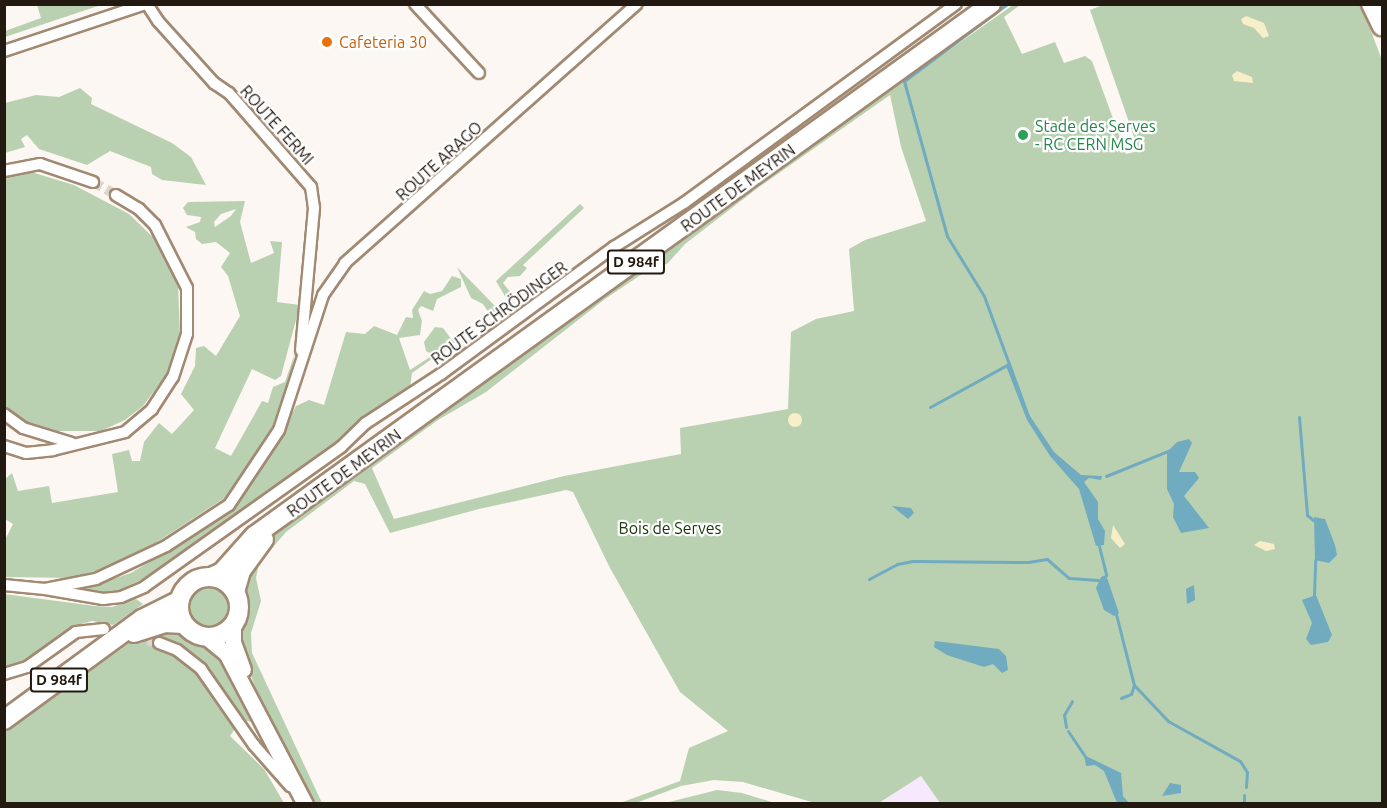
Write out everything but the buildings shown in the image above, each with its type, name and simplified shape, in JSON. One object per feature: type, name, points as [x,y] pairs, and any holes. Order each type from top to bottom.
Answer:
[{"type":"main road","name":"ROUTE DE MEYRIN","points":[[211,577],[222,572],[254,536],[280,520],[991,4]]},
{"type":"main road","points":[[1371,4],[1383,27]]},
{"type":"main road","points":[[1379,4],[1383,19]]},
{"type":"main road","name":"ROUTE DE MEYRIN","points":[[235,592],[249,558],[280,520]]},
{"type":"main road","points":[[211,577],[224,581],[235,592],[239,606],[233,625],[222,634],[206,637],[184,624],[180,600],[193,582],[211,577]]},
{"type":"main road","name":"D 984f","points":[[4,720],[109,635],[180,600]]},
{"type":"main road","name":"D 984f","points":[[109,635],[164,623],[184,624]]},
{"type":"street","points":[[4,51],[146,4]]},
{"type":"street","name":"ROUTE FERMI","points":[[146,4],[158,21],[214,83],[229,93],[311,187],[314,208],[301,366]]},
{"type":"street","points":[[415,4],[480,73]]},
{"type":"street","name":"ROUTE ARAGO","points":[[301,366],[323,295],[345,263],[637,4]]},
{"type":"street","name":"ROUTE SCHRÖDINGER","points":[[45,589],[103,599],[121,597],[144,587],[341,447],[366,423],[441,374],[614,247],[684,203],[956,4]]},
{"type":"street","points":[[4,171],[40,164],[93,182]]},
{"type":"street","points":[[4,446],[26,453],[125,432],[144,417],[173,377],[187,334],[186,288],[174,258],[144,213],[116,195]]},
{"type":"street","points":[[4,585],[45,589],[73,585],[115,573],[222,511],[279,430],[301,366]]},
{"type":"street","points":[[4,414],[41,435],[77,444]]},
{"type":"street","points":[[233,625],[233,642],[266,730]]},
{"type":"street","points":[[4,674],[27,667],[83,629],[109,635]]},
{"type":"street","points":[[206,637],[226,653],[304,804]]},
{"type":"street","points":[[159,643],[195,664],[304,804]]},
{"type":"street","points":[[246,731],[256,735],[266,730]]},
{"type":"shaded area","points":[[921,776],[940,803],[879,804]]},
{"type":"green space","points":[[37,4],[101,5],[5,37],[5,31],[41,18]]},
{"type":"green space","name":"Bois de Serves","points":[[1105,4],[1361,5],[1382,60],[1382,803],[940,803],[921,776],[879,803],[815,803],[743,782],[714,780],[681,786],[636,803],[620,803],[680,781],[689,748],[728,731],[680,692],[610,568],[573,492],[566,490],[479,509],[390,533],[365,484],[354,481],[286,532],[259,563],[256,578],[261,601],[251,633],[252,653],[322,803],[313,803],[262,705],[238,641],[247,607],[242,586],[270,538],[903,76],[905,81],[1013,5],[1020,5],[1004,17],[1022,54],[1055,42],[1064,63],[1085,56],[1092,61],[1126,154],[1139,151],[1090,10]],"holes":[[[890,95],[901,147],[926,221],[865,240],[849,249],[854,311],[816,319],[791,332],[788,409],[680,428],[681,454],[564,476],[394,519],[372,468],[438,420],[486,392],[605,299],[654,266],[667,264],[685,244],[759,187]]]},
{"type":"green space","points":[[80,88],[92,98],[91,104],[172,143],[191,157],[206,185],[162,180],[152,174],[151,167],[110,151],[87,165],[39,149],[27,135],[21,139],[25,147],[5,153],[5,103],[36,95],[59,97]]},
{"type":"green space","points":[[31,172],[74,185],[129,214],[159,243],[178,283],[180,335],[166,375],[143,406],[125,420],[101,431],[48,431],[25,423],[5,406],[5,176]]},
{"type":"green space","points":[[245,201],[240,222],[251,263],[274,253],[270,241],[282,242],[277,302],[300,305],[281,376],[275,380],[252,369],[215,448],[231,456],[262,401],[268,403],[273,387],[285,382],[295,353],[288,385],[273,425],[226,497],[151,546],[110,567],[72,578],[5,577],[5,540],[13,524],[5,519],[4,480],[12,473],[18,491],[49,486],[52,503],[118,492],[112,454],[129,450],[132,461],[140,461],[144,442],[159,423],[172,434],[194,410],[181,394],[195,366],[196,348],[204,346],[216,356],[240,316],[228,276],[221,267],[230,253],[216,242],[202,244],[196,239],[195,232],[186,227],[200,222],[201,217],[187,215],[183,208],[188,202]],"holes":[[[236,209],[231,216],[215,227],[214,222],[221,214]]]},
{"type":"green space","points":[[580,204],[584,208],[523,265],[527,268],[520,276],[508,277],[503,283],[515,298],[509,303],[496,281]]},
{"type":"green space","points":[[457,267],[496,307],[505,307],[491,316],[483,304],[471,298]]},
{"type":"green space","points":[[452,276],[461,279],[461,287],[437,299],[433,311],[421,306],[418,310],[422,321],[420,335],[399,338],[410,370],[433,355],[426,351],[424,342],[435,327],[443,328],[452,340],[470,332],[412,373],[410,387],[378,407],[346,440],[314,457],[158,572],[115,592],[96,594],[79,590],[131,573],[229,513],[265,464],[296,406],[309,400],[324,405],[346,332],[365,334],[374,326],[397,335],[406,317],[413,318],[412,310],[424,291],[430,294],[442,291]]},
{"type":"green space","points":[[209,586],[224,592],[230,607],[224,622],[209,628],[194,622],[188,607],[194,592]]},
{"type":"green space","points":[[4,594],[95,606],[112,607],[136,599],[143,604],[113,625],[92,621],[78,625],[22,664],[5,669]]},
{"type":"green space","points":[[180,629],[216,654],[251,722],[244,720],[191,653],[159,637],[155,648],[186,662],[203,679],[236,727],[230,736],[264,769],[284,803],[5,803],[4,733],[135,639]]},
{"type":"green space","points":[[717,790],[742,793],[775,803],[665,803]]},
{"type":"sand","points":[[1246,16],[1264,23],[1269,36],[1263,38],[1254,28],[1243,24],[1241,19]]},
{"type":"sand","points":[[1237,71],[1252,77],[1253,83],[1234,81],[1232,75]]},
{"type":"sand","points":[[795,413],[800,415],[802,420],[800,425],[795,427],[790,425],[788,420],[790,415]]},
{"type":"sand","points":[[1113,525],[1125,544],[1120,548],[1111,538]]},
{"type":"sand","points":[[1260,541],[1274,544],[1275,549],[1266,551],[1254,545]]},
{"type":"water","points":[[1011,364],[1030,416],[1054,452],[1081,475],[1102,476],[1101,480],[1089,478],[1084,482],[1098,502],[1098,519],[1105,531],[1104,545],[1096,546],[1079,489],[1050,456],[1027,420],[1006,366]]},
{"type":"water","points":[[1189,439],[1192,443],[1179,472],[1195,472],[1199,478],[1184,496],[1209,528],[1181,533],[1173,517],[1174,504],[1167,489],[1167,452],[1177,442]]},
{"type":"water","points":[[892,506],[911,508],[914,513],[908,519]]},
{"type":"water","points":[[1314,517],[1325,519],[1335,545],[1337,555],[1329,563],[1315,560]]},
{"type":"water","points":[[1106,575],[1119,613],[1114,616],[1104,610],[1096,588],[1101,577]]},
{"type":"water","points":[[1194,585],[1195,600],[1187,604],[1186,589]]},
{"type":"water","points":[[1316,595],[1332,635],[1328,642],[1311,645],[1306,639],[1312,623],[1302,600]]},
{"type":"water","points":[[935,641],[999,649],[1006,656],[1008,670],[1002,673],[993,664],[984,667],[947,655],[934,647]]},
{"type":"water","points":[[1084,755],[1121,773],[1123,796],[1129,803],[1117,803],[1104,771],[1095,765],[1086,766]]},
{"type":"water","points":[[1170,783],[1181,785],[1181,793],[1162,796]]},
{"type":"waterway","points":[[930,407],[1009,364],[984,296],[947,236],[904,81],[1007,4]]},
{"type":"waterway","points":[[1299,417],[1307,515],[1313,520]]},
{"type":"waterway","points":[[1106,476],[1168,451]]},
{"type":"waterway","points":[[1099,546],[1106,575]]},
{"type":"waterway","points":[[869,579],[897,564],[913,561],[1028,562],[1047,559],[1069,578],[1098,580]]},
{"type":"waterway","points":[[1314,595],[1315,560]]},
{"type":"waterway","points":[[1116,614],[1134,685],[1168,721],[1240,761],[1247,772],[1246,787]]},
{"type":"waterway","points":[[1121,698],[1131,694],[1134,685]]},
{"type":"waterway","points":[[1066,727],[1064,715],[1072,701]]},
{"type":"waterway","points":[[1068,731],[1084,755]]},
{"type":"waterway","points":[[1244,795],[1244,804]]},
{"type":"tunnel","points":[[93,182],[116,195]]},
{"type":"tunnel","points":[[104,629],[159,643]]},
{"type":"place","name":"Cafeteria 30","points":[[327,42]]},
{"type":"place","name":"Stade des Serves - RC CERN MSG","points":[[1023,135]]}]
